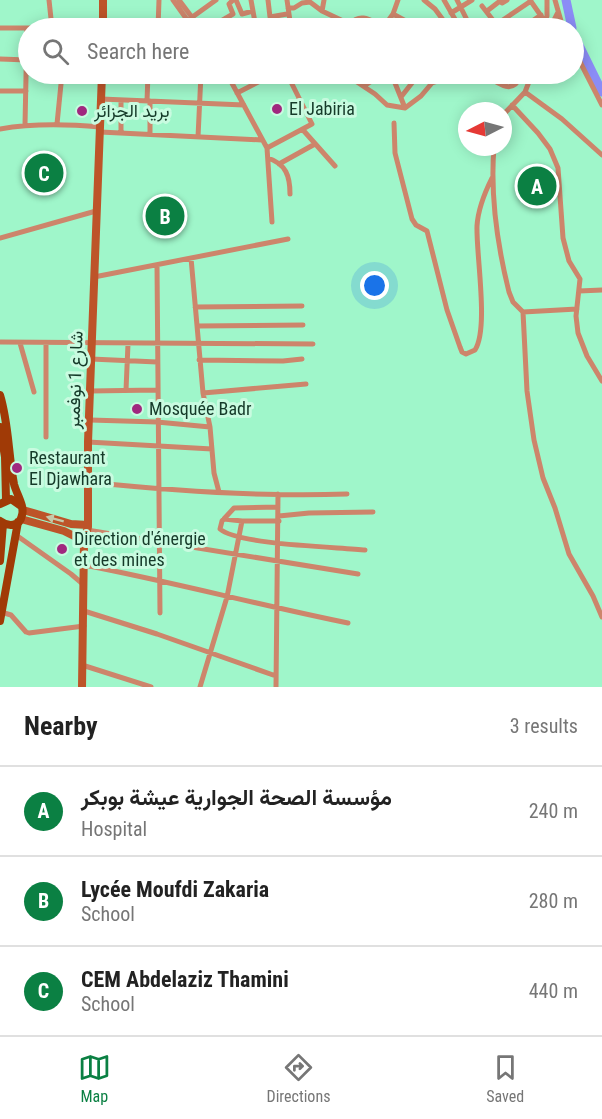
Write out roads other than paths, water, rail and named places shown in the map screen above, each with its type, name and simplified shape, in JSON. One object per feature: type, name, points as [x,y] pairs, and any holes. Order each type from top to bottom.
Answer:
[{"type":"main road","points":[[103,0],[103,18]]},
{"type":"main road","name":"شارع 1 نوفمبر","points":[[82,687],[84,541],[88,527],[88,442],[102,84]]},
{"type":"main road","points":[[0,395],[6,414],[14,484],[21,515],[1,616]]},
{"type":"main road","points":[[0,428],[5,457],[2,502],[15,500],[21,515],[84,541]]},
{"type":"main road","points":[[0,561],[1,522],[11,526],[21,515]]},
{"type":"main road","points":[[21,515],[88,527]]},
{"type":"main road","points":[[74,535],[76,524]]},
{"type":"street","points":[[49,0],[51,18]]},
{"type":"street","points":[[158,18],[159,0]]},
{"type":"street","points":[[173,0],[186,18]]},
{"type":"street","points":[[189,0],[181,3],[191,18],[216,0]]},
{"type":"street","points":[[226,18],[233,14],[229,5],[233,0],[241,14],[253,11]]},
{"type":"street","points":[[250,0],[254,18]]},
{"type":"street","points":[[268,0],[270,16],[308,2],[337,18]]},
{"type":"street","points":[[287,0],[289,18]]},
{"type":"street","points":[[322,11],[324,0]]},
{"type":"street","points":[[391,18],[398,0]]},
{"type":"street","points":[[424,0],[442,18]]},
{"type":"street","points":[[444,0],[455,18]]},
{"type":"street","points":[[457,0],[466,18]]},
{"type":"street","points":[[452,13],[472,0]]},
{"type":"street","points":[[490,18],[484,9],[499,1],[502,3],[507,0]]},
{"type":"street","points":[[545,18],[547,0]]},
{"type":"street","points":[[555,0],[560,18]]},
{"type":"street","points":[[508,18],[530,1],[542,18]]},
{"type":"street","points":[[555,18],[558,12]]},
{"type":"street","points":[[393,14],[400,18]]},
{"type":"street","points":[[537,18],[541,15]]},
{"type":"street","points":[[0,28],[18,28]]},
{"type":"street","points":[[0,59],[18,60]]},
{"type":"street","points":[[584,71],[602,105]]},
{"type":"street","points":[[25,124],[26,84]]},
{"type":"street","points":[[57,124],[61,84]]},
{"type":"street","points":[[148,84],[150,134]]},
{"type":"street","points":[[198,137],[201,84]]},
{"type":"street","points":[[232,84],[267,148],[272,222]]},
{"type":"street","points":[[237,93],[254,84]]},
{"type":"street","points":[[267,148],[312,124],[292,84]]},
{"type":"street","points":[[361,84],[387,105],[405,108],[421,96],[431,84]]},
{"type":"street","points":[[398,84],[405,108]]},
{"type":"street","points":[[401,97],[411,84]]},
{"type":"street","points":[[500,84],[506,87],[515,84]]},
{"type":"street","points":[[528,84],[525,92],[512,105],[538,133],[556,161],[559,174],[563,238],[569,261],[580,279],[577,309],[580,340],[602,381]]},
{"type":"street","points":[[0,91],[26,90]]},
{"type":"street","points":[[525,92],[562,119],[602,155]]},
{"type":"street","points":[[101,99],[244,105]]},
{"type":"street","points":[[121,99],[121,132]]},
{"type":"street","points":[[394,123],[395,153],[412,219],[416,225],[427,231],[447,310],[460,347],[466,354],[475,350],[480,336],[481,292],[477,227],[480,205],[493,177]]},
{"type":"street","points":[[0,129],[25,124],[57,124],[121,132],[262,140]]},
{"type":"street","points":[[303,130],[335,166]]},
{"type":"street","points":[[279,164],[315,144]]},
{"type":"street","points":[[494,156],[494,212],[507,287],[513,302],[523,312],[527,391],[540,468],[569,554],[602,617]]},
{"type":"street","points":[[268,158],[279,164],[290,178],[290,194]]},
{"type":"street","points":[[0,238],[96,211]]},
{"type":"street","points":[[94,277],[288,239]]},
{"type":"street","points":[[191,258],[203,393],[219,492]]},
{"type":"street","points":[[157,265],[160,613]]},
{"type":"street","points":[[579,291],[602,290]]},
{"type":"street","points":[[195,307],[302,306]]},
{"type":"street","points":[[523,312],[577,309]]},
{"type":"street","points":[[196,326],[303,325]]},
{"type":"street","points":[[0,342],[313,344]]},
{"type":"street","points":[[20,343],[34,392]]},
{"type":"street","points":[[46,343],[46,437]]},
{"type":"street","points":[[126,390],[128,344]]},
{"type":"street","points":[[91,359],[157,362]]},
{"type":"street","points":[[200,360],[283,361],[302,359]]},
{"type":"street","points":[[203,393],[306,384]]},
{"type":"street","points":[[90,391],[157,390]]},
{"type":"street","points":[[90,420],[157,422],[210,427]]},
{"type":"street","points":[[88,442],[212,449]]},
{"type":"street","points":[[88,482],[219,492],[346,494]]},
{"type":"street","points":[[276,687],[278,494]]},
{"type":"street","points":[[279,507],[236,507],[224,519],[220,529],[225,533],[240,537],[365,550]]},
{"type":"street","points":[[224,519],[242,521],[309,513],[373,512]]},
{"type":"street","points":[[200,687],[227,597],[242,521]]},
{"type":"street","points":[[88,527],[158,543],[357,574]]},
{"type":"street","points":[[16,535],[84,585]]},
{"type":"street","points":[[84,565],[158,579],[276,609],[348,623]]},
{"type":"street","points":[[84,611],[138,627],[276,676]]},
{"type":"street","points":[[1,616],[11,615],[29,633],[84,626]]},
{"type":"street","points":[[82,665],[146,686]]},
{"type":"waterway","points":[[566,0],[570,18]]},
{"type":"waterway","points":[[584,55],[602,92]]},
{"type":"place","name":"El Jabiria","points":[[277,109]]},
{"type":"place","name":"بريد الجزائر","points":[[82,111]]},
{"type":"place","name":"CEM Abdelaziz Thamini","points":[[44,173]]},
{"type":"place","name":"مؤسسة الصحة الجوارية عيشة بوبكر","points":[[537,186]]},
{"type":"place","name":"Lycée Moufdi Zakaria","points":[[165,216]]},
{"type":"place","name":"Mosquée Badr","points":[[137,409]]},
{"type":"place","name":"Restaurant El Djawhara","points":[[17,468]]},
{"type":"place","name":"Direction d'énergie et des mines","points":[[62,549]]}]
